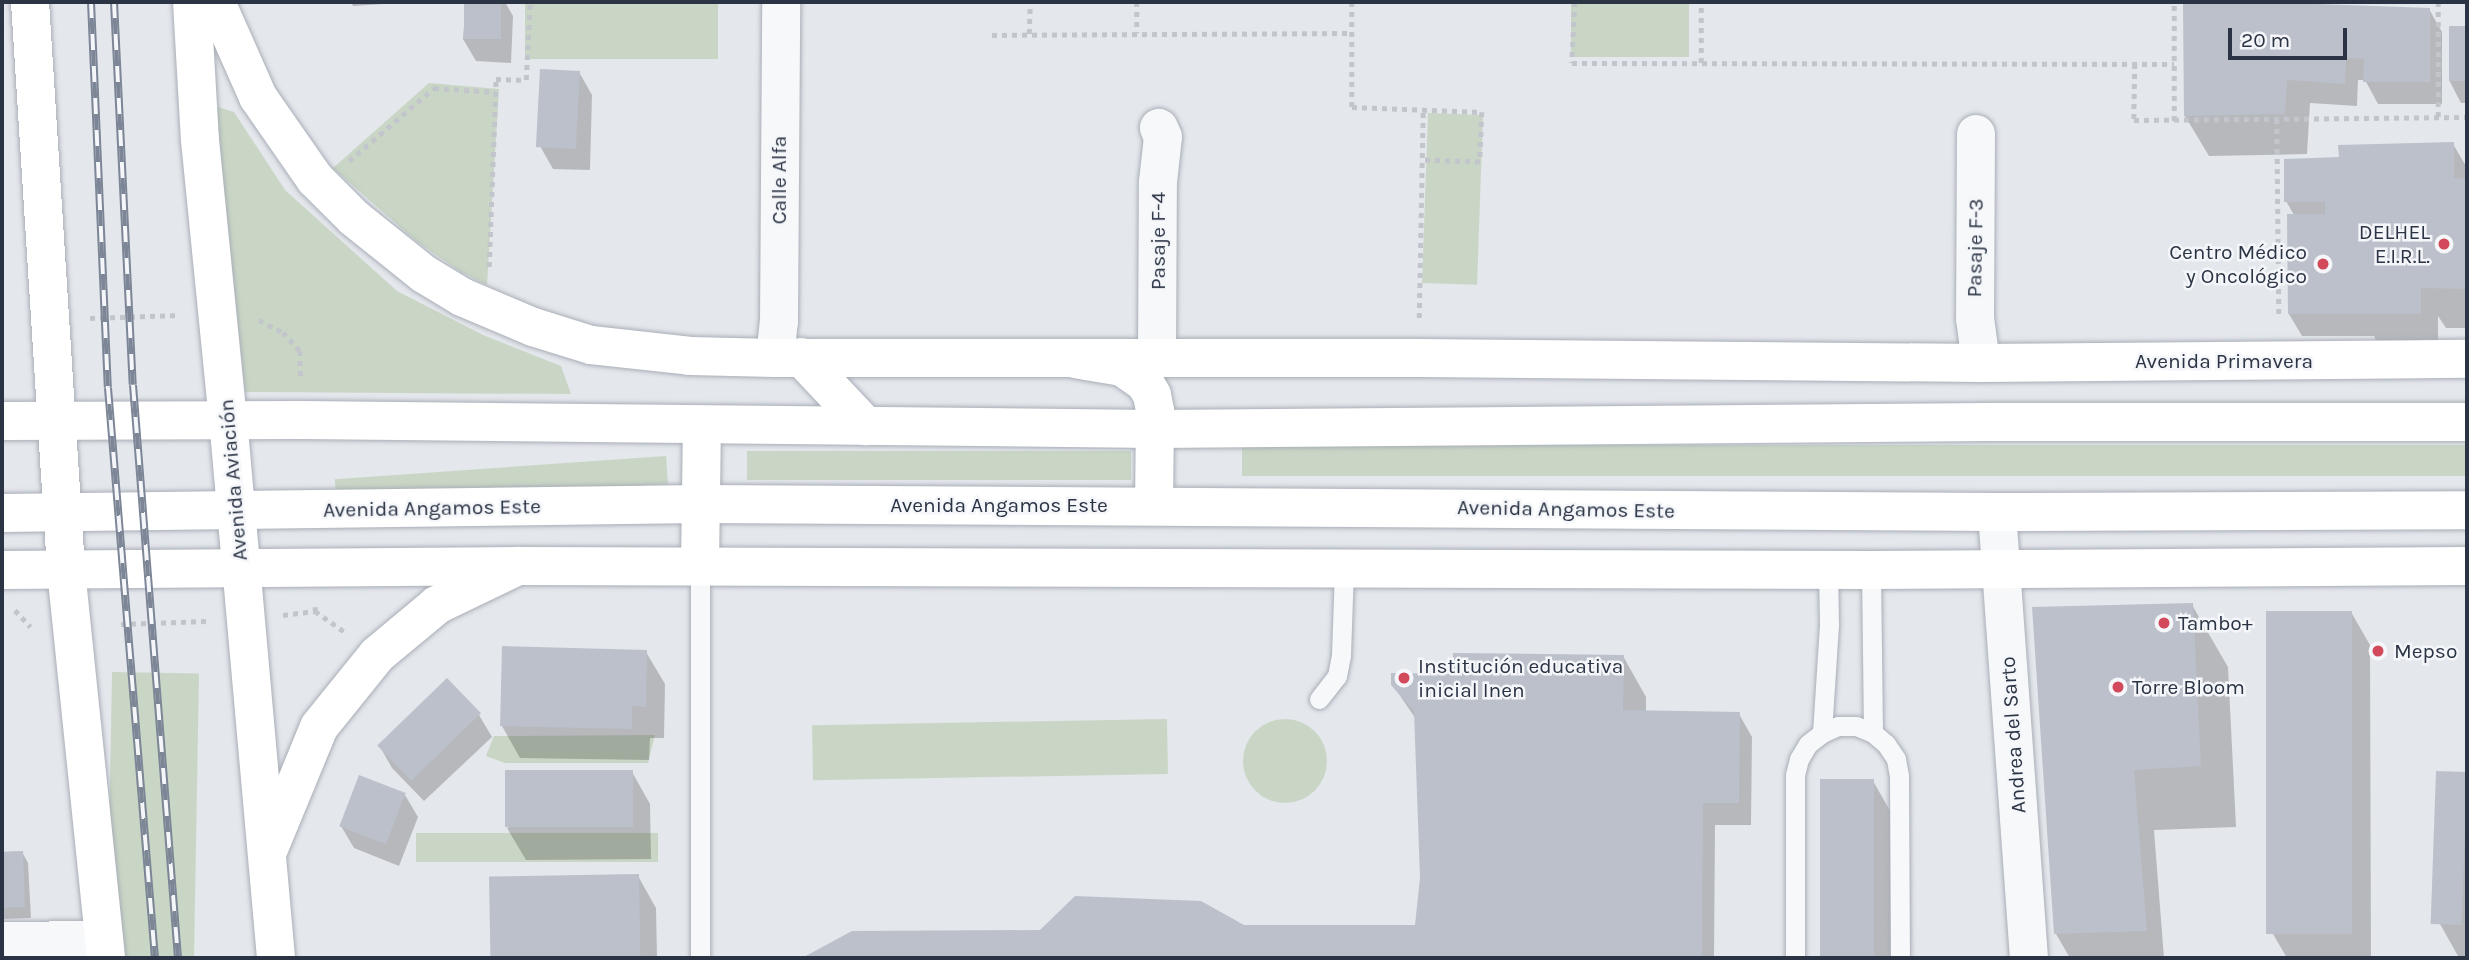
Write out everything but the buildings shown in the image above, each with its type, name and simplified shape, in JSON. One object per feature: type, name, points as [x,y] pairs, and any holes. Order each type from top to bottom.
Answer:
[{"type":"main road","points":[[30,2],[66,570],[105,949]]},
{"type":"main road","name":"Avenida Aviación","points":[[192,2],[200,140],[229,419],[276,958]]},
{"type":"main road","points":[[216,2],[257,97],[315,179],[354,219],[424,274],[463,298],[533,327],[591,345],[664,354],[788,358],[1419,358],[1981,363]]},
{"type":"main road","points":[[788,358],[866,426]]},
{"type":"main road","points":[[1075,359],[1122,367],[1145,383],[1152,395],[1154,505]]},
{"type":"main road","name":"Avenida Primavera","points":[[1981,363],[2467,359]]},
{"type":"main road","points":[[2,421],[229,419],[1154,429],[1988,422],[2467,422]]},
{"type":"main road","points":[[700,566],[702,425]]},
{"type":"main road","name":"Avenida Angamos Este","points":[[2,513],[701,504],[1997,512]]},
{"type":"main road","points":[[1997,512],[2467,510]]},
{"type":"main road","points":[[265,856],[319,727],[377,655],[437,605],[519,566]]},
{"type":"main road","points":[[2,570],[519,566],[1871,570],[2467,566]]},
{"type":"street","name":"Calle Alfa","points":[[781,2],[779,321],[788,358]]},
{"type":"street","name":"Pasaje F-4","points":[[1157,357],[1157,182],[1163,137],[1159,128]]},
{"type":"street","name":"Pasaje F-3","points":[[1976,134],[1975,318],[1981,363]]},
{"type":"street","name":"Andrea del Sarto","points":[[1997,512],[2029,958]]},
{"type":"street","points":[[2,941],[105,949]]},
{"type":"lane","points":[[700,566],[700,958]]},
{"type":"lane","points":[[1319,699],[1337,676],[1342,655],[1344,568]]},
{"type":"lane","points":[[1822,733],[1829,624],[1828,569]]},
{"type":"lane","points":[[1871,570],[1873,733]]},
{"type":"lane","points":[[1795,958],[1795,775],[1799,759],[1808,744],[1822,733],[1838,726],[1856,726],[1873,733],[1891,751],[1899,776],[1900,958]]},
{"type":"path","points":[[488,271],[496,79],[526,80],[530,2]]},
{"type":"path","points":[[1029,34],[1030,2]]},
{"type":"path","points":[[1137,2],[1137,33]]},
{"type":"path","points":[[1352,2],[1352,107],[1482,112],[1480,162],[1422,160]]},
{"type":"path","points":[[1575,2],[1572,63],[2174,64]]},
{"type":"path","points":[[1701,2],[1701,63]]},
{"type":"path","points":[[2174,2],[2174,121]]},
{"type":"path","points":[[2438,2],[2438,117]]},
{"type":"path","points":[[992,35],[1351,33]]},
{"type":"path","points":[[2135,64],[2134,120],[2467,117]]},
{"type":"path","points":[[349,161],[434,88],[496,92]]},
{"type":"path","points":[[1419,358],[1423,111]]},
{"type":"path","points":[[2277,119],[2279,317]]},
{"type":"path","points":[[78,319],[180,315]]},
{"type":"path","points":[[255,318],[283,332],[300,351],[301,381]]},
{"type":"path","points":[[315,611],[355,639]]},
{"type":"path","points":[[121,624],[208,621]]},
{"type":"green space","points":[[525,2],[718,2],[718,59],[525,59]]},
{"type":"green space","points":[[1571,2],[1689,2],[1689,57],[1571,57]]},
{"type":"green space","points":[[429,83],[499,89],[487,285],[461,272],[416,241],[333,168]]},
{"type":"green space","points":[[215,106],[234,112],[285,190],[397,291],[483,335],[561,366],[571,394],[245,392]]},
{"type":"green space","points":[[1428,113],[1483,115],[1477,285],[1422,283]]},
{"type":"green space","points":[[1242,445],[2467,445],[2467,476],[1242,476]]},
{"type":"green space","points":[[747,451],[1131,451],[1131,480],[747,480]]},
{"type":"green space","points":[[666,456],[668,484],[337,507],[335,479]]},
{"type":"green space","points":[[112,672],[199,674],[194,958],[107,958]]},
{"type":"green space","points":[[1167,719],[1168,774],[813,780],[812,725]]},
{"type":"green space","points":[[1285,719],[1301,722],[1315,731],[1324,745],[1327,761],[1324,777],[1315,791],[1301,800],[1285,803],[1269,800],[1255,791],[1246,777],[1243,761],[1246,745],[1255,731],[1269,722]]},
{"type":"green space","points":[[655,735],[648,763],[505,763],[486,756],[494,736]]},
{"type":"green space","points":[[416,833],[658,833],[658,862],[416,862]]},
{"type":"railway","points":[[91,2],[108,388],[155,958]]},
{"type":"railway","points":[[114,2],[133,385],[178,958]]},
{"type":"place","name":"DELHEL E.I.R.L.","points":[[2444,244]]},
{"type":"place","name":"Centro Médico y Oncológico","points":[[2323,264]]},
{"type":"place","name":"Tambo+","points":[[2164,623]]},
{"type":"place","name":"Mepso","points":[[2378,651]]},
{"type":"place","name":"Institución educativa inicial Inen","points":[[1404,678]]},
{"type":"place","name":"Torre Bloom","points":[[2118,687]]}]
